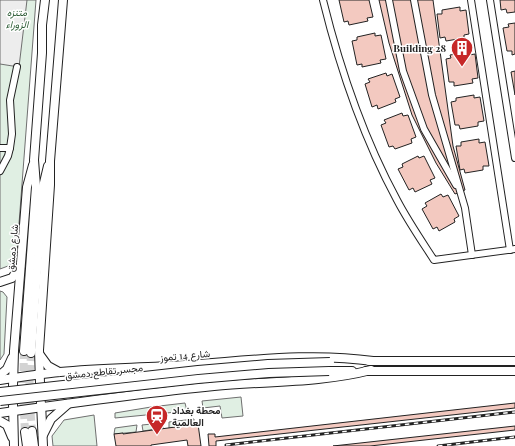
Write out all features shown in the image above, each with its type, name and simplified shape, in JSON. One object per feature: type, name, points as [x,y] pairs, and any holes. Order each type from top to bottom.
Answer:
[{"type":"main road","name":"شارع دمشق","points":[[40,379],[31,351],[36,186],[34,160],[42,53],[44,0]]},
{"type":"main road","name":"شارع دمشق","points":[[31,351],[50,179],[50,161],[63,0]]},
{"type":"main road","points":[[42,53],[46,68],[49,70],[57,70]]},
{"type":"main road","name":"شارع دمشق","points":[[13,382],[20,266],[27,187],[34,160]]},
{"type":"main road","points":[[0,282],[12,278],[20,266]]},
{"type":"main road","points":[[0,375],[7,369],[14,351]]},
{"type":"main road","points":[[31,351],[48,366],[59,372]]},
{"type":"main road","name":"شارع 14 تموز","points":[[0,380],[13,382],[40,379],[59,372],[143,368],[283,358],[328,357],[372,361]]},
{"type":"main road","name":"شارع 14 تموز","points":[[330,362],[515,361]]},
{"type":"main road","name":"مجسر تقاطع دمشق","points":[[0,392],[198,370],[268,364],[330,362]]},
{"type":"main road","points":[[0,413],[13,407],[41,404],[68,404],[193,388],[330,379],[371,370],[515,371]]},
{"type":"main road","name":"مجسر تقاطع دمشق","points":[[0,401],[198,379],[268,373],[371,370]]},
{"type":"main road","points":[[41,404],[42,443]]},
{"type":"main road","points":[[42,443],[44,432],[51,419],[68,404]]},
{"type":"main road","points":[[13,407],[14,443]]},
{"type":"main road","points":[[0,421],[6,425],[14,443]]},
{"type":"main road","points":[[27,446],[29,431],[34,446]]},
{"type":"street","points":[[322,0],[342,70],[358,114],[381,168],[408,221],[434,260],[513,250],[471,0]]},
{"type":"street","points":[[389,0],[403,71],[424,129],[461,194]]},
{"type":"street","points":[[414,0],[432,95],[465,208],[472,255]]},
{"type":"street","points":[[490,0],[515,158]]},
{"type":"street","points":[[0,172],[8,156],[10,148],[12,134],[10,100],[17,67]]},
{"type":"street","points":[[0,148],[10,148]]},
{"type":"green space","name":"متنزه الزوراء","points":[[0,0],[36,0],[16,263],[0,269]]},
{"type":"green space","points":[[0,291],[7,297],[4,354],[0,360]]},
{"type":"green space","points":[[241,397],[243,416],[222,418],[220,406],[203,408],[202,401]]},
{"type":"green space","points":[[185,403],[187,411],[115,418],[115,413]]},
{"type":"green space","points":[[94,415],[97,446],[53,446],[52,436],[64,420]]},
{"type":"green space","points":[[194,419],[194,425],[169,428],[169,422]]},
{"type":"green space","points":[[162,423],[163,428],[143,431],[142,425]]},
{"type":"green space","points":[[137,425],[136,432],[114,434],[115,428]]},
{"type":"shaded area","points":[[0,0],[27,0],[19,67],[0,64]]},
{"type":"building","points":[[339,0],[369,0],[373,17],[367,18],[368,21],[349,25],[348,21],[344,22]]},
{"type":"building","points":[[379,0],[433,0],[453,146],[465,190],[455,194],[436,163],[412,115],[389,43]]},
{"type":"building","points":[[500,0],[515,0],[515,12],[507,13],[506,9],[501,10]]},
{"type":"building","points":[[460,7],[460,11],[466,10],[469,34],[464,35],[464,38],[446,41],[445,37],[440,38],[437,14],[442,14],[442,10]]},
{"type":"building","points":[[515,23],[515,54],[512,55],[512,51],[507,51],[503,28],[509,27],[508,24]]},
{"type":"building","points":[[375,33],[375,36],[381,35],[386,59],[380,60],[381,63],[362,67],[362,64],[357,65],[352,41],[357,40],[357,37]]},
{"type":"building","name":"Building 28","points":[[469,52],[469,55],[475,54],[478,78],[472,79],[473,83],[454,86],[454,82],[449,82],[446,59],[451,58],[450,55]]},
{"type":"building","points":[[515,71],[515,95],[511,72]]},
{"type":"building","points":[[386,73],[387,76],[392,74],[400,97],[395,99],[396,102],[378,109],[377,105],[372,107],[365,84],[370,82],[368,79]]},
{"type":"building","points":[[474,95],[474,98],[480,97],[484,121],[478,122],[478,126],[460,129],[459,125],[455,125],[451,102],[456,101],[456,98]]},
{"type":"building","points":[[402,113],[403,116],[408,115],[416,137],[411,139],[412,143],[395,149],[393,146],[389,147],[381,125],[386,123],[384,120]]},
{"type":"building","points":[[479,139],[479,143],[485,142],[489,166],[483,166],[483,170],[465,173],[464,169],[460,170],[456,146],[461,146],[461,142]]},
{"type":"building","points":[[418,156],[419,158],[424,156],[435,178],[430,180],[432,184],[415,192],[413,188],[409,190],[398,169],[403,167],[402,164]]},
{"type":"building","points":[[441,194],[443,197],[448,195],[459,216],[454,219],[455,222],[439,231],[437,227],[433,229],[422,209],[427,206],[425,203]]},
{"type":"building","points":[[515,403],[515,408],[216,441],[216,446],[209,446],[208,434],[215,434],[215,437]]},
{"type":"building","name":"محطة بغداد العالمية","points":[[198,424],[201,446],[188,446],[187,440],[151,446],[116,446],[114,434]]},
{"type":"building","points":[[515,426],[515,430],[370,446],[333,446]]},
{"type":"tunnel","points":[[24,351],[23,394],[25,432]]},
{"type":"tunnel","points":[[31,353],[29,393],[32,431]]},
{"type":"tunnel","points":[[93,398],[86,398],[80,393],[79,384],[82,379],[132,370]]},
{"type":"railway","points":[[226,445],[515,412]]},
{"type":"railway","points":[[438,446],[515,437]]},
{"type":"place","name":"Building 28","points":[[462,68]]},
{"type":"place","name":"محطة بغداد العالمية","points":[[157,436]]}]
